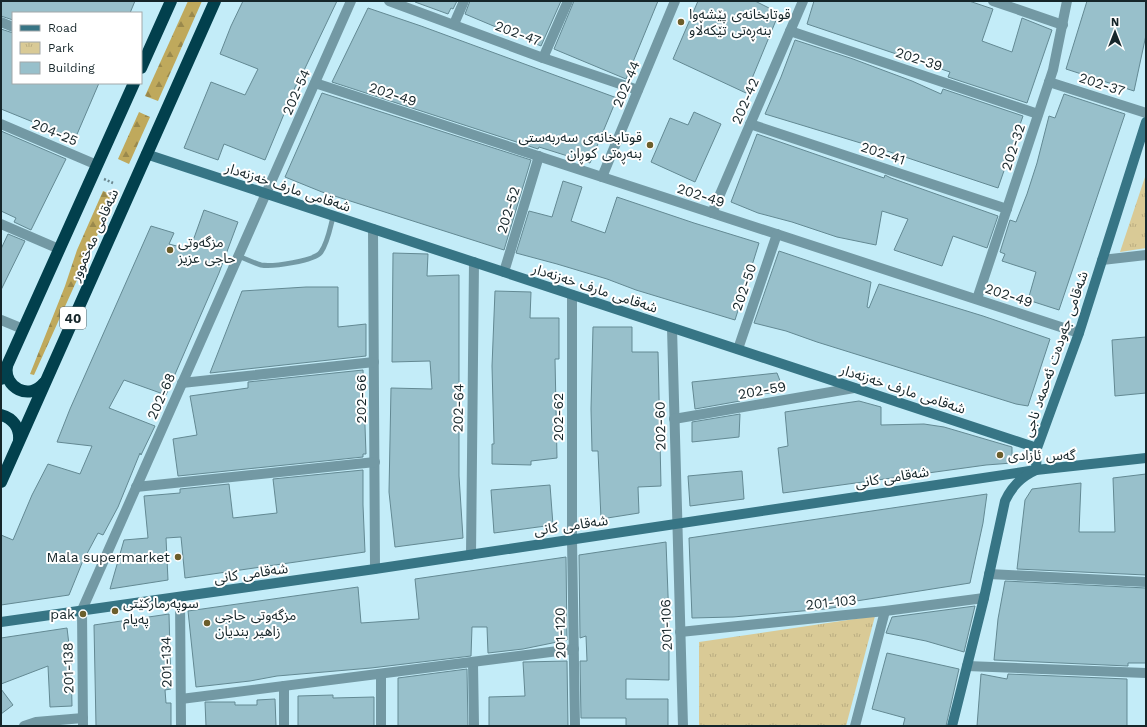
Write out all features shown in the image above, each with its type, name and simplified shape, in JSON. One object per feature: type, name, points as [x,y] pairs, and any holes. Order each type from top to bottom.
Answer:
[{"type":"highway","points":[[142,66],[171,1]]},
{"type":"highway","name":"شەقامی مەخموور","points":[[1,482],[215,1]]},
{"type":"highway","name":"شەقامی مەخموور","points":[[1,379],[59,249],[99,171],[134,84]]},
{"type":"highway","points":[[9,361],[6,371],[8,378],[13,386],[18,390],[32,391],[46,381]]},
{"type":"highway","points":[[1,415],[9,418],[16,426],[19,432],[18,443]]},
{"type":"street","name":"202-54","points":[[265,194],[351,1]]},
{"type":"street","name":"202-47","points":[[389,1],[543,58],[638,90]]},
{"type":"street","points":[[454,24],[464,1]]},
{"type":"street","points":[[543,58],[568,1]]},
{"type":"street","name":"202-44","points":[[602,177],[675,1]]},
{"type":"street","name":"202-42","points":[[712,213],[803,1]]},
{"type":"street","points":[[993,1],[1063,25]]},
{"type":"street","name":"202-32","points":[[978,299],[1053,70],[1067,1]]},
{"type":"street","points":[[1,22],[12,27]]},
{"type":"street","name":"202-39","points":[[790,31],[1038,114]]},
{"type":"street","name":"202-37","points":[[1049,82],[1146,113]]},
{"type":"street","name":"202-49","points":[[315,83],[1079,333]]},
{"type":"street","name":"شەقامی جەودەت ئەحمەد ناجی","points":[[1036,470],[1037,448],[1079,333],[1146,122]]},
{"type":"street","name":"204-25","points":[[1,124],[99,171]]},
{"type":"street","name":"202-41","points":[[750,124],[1007,209]]},
{"type":"street","name":"شەقامی مارف خەزنەدار","points":[[146,154],[1037,448]]},
{"type":"street","name":"202-52","points":[[504,272],[539,156]]},
{"type":"street","name":"202-68","points":[[82,610],[265,194]]},
{"type":"street","points":[[1,224],[59,249]]},
{"type":"street","name":"202-66","points":[[373,229],[375,569]]},
{"type":"street","name":"202-50","points":[[738,350],[776,234]]},
{"type":"street","points":[[1102,260],[1146,255]]},
{"type":"street","name":"202-64","points":[[471,554],[474,262]]},
{"type":"street","name":"202-62","points":[[572,295],[572,540]]},
{"type":"street","points":[[1,320],[23,329]]},
{"type":"street","name":"202-60","points":[[672,328],[677,524]]},
{"type":"street","points":[[182,383],[374,362]]},
{"type":"street","name":"202-59","points":[[674,419],[854,388]]},
{"type":"street","name":"شەقامی کانی","points":[[1,622],[375,569],[1036,470],[1146,458]]},
{"type":"street","points":[[136,487],[375,462]]},
{"type":"street","points":[[952,726],[984,598],[1003,509],[1008,494],[1018,481],[1025,475],[1036,470]]},
{"type":"street","name":"201-106","points":[[677,524],[683,726]]},
{"type":"street","name":"201-120","points":[[572,540],[575,726]]},
{"type":"street","points":[[989,574],[1146,582]]},
{"type":"street","name":"201-134","points":[[180,597],[182,726]]},
{"type":"street","name":"201-103","points":[[680,632],[885,611],[984,598]]},
{"type":"street","name":"201-138","points":[[82,610],[83,722]]},
{"type":"street","points":[[855,726],[885,611]]},
{"type":"street","points":[[181,699],[574,649]]},
{"type":"street","points":[[473,663],[474,726]]},
{"type":"street","points":[[967,666],[1146,673]]},
{"type":"street","points":[[381,674],[381,726]]},
{"type":"street","points":[[284,686],[284,726]]},
{"type":"street","points":[[24,726],[36,722],[83,722]]},
{"type":"lane","points":[[238,256],[262,265],[283,265],[315,257],[321,253],[327,239],[333,216]]},
{"type":"path","points":[[99,171],[113,183]]},
{"type":"green space","points":[[188,1],[202,1],[158,101],[145,96]]},
{"type":"green space","points":[[139,112],[150,117],[129,164],[118,159]]},
{"type":"green space","points":[[1146,174],[1146,248],[1120,252]]},
{"type":"green space","points":[[103,191],[115,196],[34,375],[30,374],[65,286],[77,250]]},
{"type":"green space","points":[[875,616],[846,726],[699,726],[699,642]]},
{"type":"building","points":[[1,1],[135,1],[130,12],[12,12],[12,20],[1,16]]},
{"type":"building","points":[[243,1],[337,1],[296,85],[265,160],[224,144],[218,160],[184,148],[211,82],[245,95],[258,69],[220,54]]},
{"type":"building","points":[[415,1],[457,1],[453,9],[451,8],[448,14]]},
{"type":"building","points":[[470,1],[561,1],[541,46],[465,14]]},
{"type":"building","points":[[574,1],[658,1],[626,79],[554,49]]},
{"type":"building","points":[[698,1],[755,1],[779,13],[746,93],[673,59]]},
{"type":"building","points":[[814,1],[969,1],[993,9],[982,41],[1012,52],[1022,18],[1052,30],[1027,103],[948,77],[950,72],[807,24]]},
{"type":"building","points":[[1087,1],[1146,1],[1146,35],[1134,91],[1066,69]]},
{"type":"building","points":[[368,8],[617,98],[590,163],[539,147],[538,149],[332,82]]},
{"type":"building","points":[[1,29],[12,33],[12,84],[99,84],[75,139],[1,109]]},
{"type":"building","points":[[795,40],[853,59],[912,81],[941,94],[943,89],[1023,116],[998,188],[887,151],[765,114]]},
{"type":"building","points":[[322,93],[531,160],[504,250],[322,192],[285,177]]},
{"type":"building","points":[[1064,94],[1125,114],[1059,310],[1028,300],[1036,272],[1002,261],[1005,254],[1000,252],[1010,220],[1016,222],[1027,194],[1037,163],[1049,116],[1055,118]]},
{"type":"building","points":[[694,112],[721,124],[695,182],[651,162],[670,118],[688,125]]},
{"type":"building","points":[[1,131],[66,159],[31,230],[14,222],[16,218],[1,211]]},
{"type":"building","points":[[757,134],[884,178],[885,175],[998,216],[987,248],[953,236],[942,266],[894,250],[908,219],[882,211],[876,245],[837,237],[792,222],[758,213],[731,202]]},
{"type":"building","points":[[563,181],[582,187],[571,221],[605,233],[617,197],[759,243],[735,320],[636,290],[607,279],[516,253],[529,211],[552,217]]},
{"type":"building","points":[[204,210],[238,222],[219,273],[166,395],[124,380],[109,408],[155,426],[141,455],[140,453],[118,507],[103,535],[98,533],[82,563],[69,595],[1,605],[1,535],[13,540],[32,495],[48,464],[80,474],[92,446],[57,442],[70,409],[151,226],[174,233],[169,244],[188,249],[194,238]]},
{"type":"building","points":[[8,234],[25,241],[1,290],[1,249]]},
{"type":"building","points":[[779,251],[871,282],[867,307],[869,308],[879,284],[983,316],[1050,339],[1028,406],[1016,404],[786,331],[754,323]]},
{"type":"building","points":[[393,253],[428,254],[427,276],[459,275],[459,476],[463,538],[395,547],[389,492],[391,388],[432,389],[430,361],[392,362]]},
{"type":"building","points":[[306,287],[338,287],[338,327],[366,324],[366,356],[210,373],[242,291]]},
{"type":"building","points":[[495,291],[531,292],[530,318],[559,318],[559,359],[555,359],[557,458],[531,461],[531,465],[492,464],[492,444],[494,444],[492,366]]},
{"type":"building","points":[[593,327],[632,327],[632,352],[658,352],[661,486],[638,487],[639,513],[601,519],[598,451],[592,451],[591,409]]},
{"type":"building","points":[[1146,337],[1146,393],[1115,396],[1112,340]]},
{"type":"building","points":[[363,370],[366,454],[363,454],[363,457],[178,476],[173,439],[197,435],[190,396],[248,388],[248,382]]},
{"type":"building","points":[[777,373],[784,391],[740,397],[740,401],[695,409],[692,382]]},
{"type":"building","points":[[859,401],[881,407],[881,425],[924,424],[944,427],[1012,447],[1012,463],[986,465],[783,493],[778,448],[788,446],[785,412]]},
{"type":"building","points":[[740,414],[739,437],[692,442],[692,422]]},
{"type":"building","points":[[363,470],[365,552],[185,578],[181,537],[166,538],[168,580],[110,589],[124,540],[148,538],[144,496],[180,493],[180,489],[229,484],[233,518],[277,513],[273,479]]},
{"type":"building","points":[[742,471],[744,499],[690,506],[688,476]]},
{"type":"building","points":[[1146,474],[1146,575],[1017,569],[1025,500],[1032,489],[1081,483],[1079,532],[1115,532],[1113,478]]},
{"type":"building","points":[[550,485],[553,525],[494,533],[491,490]]},
{"type":"building","points":[[987,494],[983,523],[970,583],[850,602],[851,605],[825,609],[733,617],[692,618],[689,538]]},
{"type":"building","points":[[666,542],[669,621],[669,680],[626,679],[626,699],[668,699],[668,726],[626,726],[626,718],[581,718],[580,661],[587,661],[586,636],[580,638],[579,555]]},
{"type":"building","points":[[566,557],[567,640],[523,649],[488,653],[487,627],[472,627],[471,656],[371,668],[277,676],[250,681],[196,687],[188,611],[358,587],[361,623],[419,619],[415,579]]},
{"type":"building","points":[[1005,581],[1146,588],[1146,663],[1128,663],[1128,666],[994,660],[998,619]]},
{"type":"building","points":[[975,606],[964,652],[926,641],[886,633],[892,617]]},
{"type":"building","points":[[169,614],[171,689],[165,690],[166,703],[171,703],[171,726],[96,726],[94,625]]},
{"type":"building","points":[[67,628],[71,661],[72,706],[50,707],[48,666],[1,684],[1,638]]},
{"type":"building","points":[[887,653],[959,669],[946,726],[903,726],[905,718],[872,709]]},
{"type":"building","points":[[567,661],[568,726],[489,726],[489,697],[525,696],[523,662]]},
{"type":"building","points":[[467,669],[468,726],[398,726],[398,678]]},
{"type":"building","points":[[981,674],[1007,679],[1008,674],[1127,679],[1127,726],[977,726]]},
{"type":"building","points":[[1,689],[13,705],[1,714]]},
{"type":"building","points":[[333,695],[333,698],[374,697],[374,726],[298,726],[298,696]]},
{"type":"building","points":[[275,699],[276,726],[206,726],[205,702],[235,702],[235,705],[257,705],[257,700]]},
{"type":"place","name":"قوتابخانەی پێشەوا بنەڕەتی تێکەڵاو","points":[[681,22]]},
{"type":"place","name":"قوتابخانەی سەربەستی بنەڕەتی کوڕان","points":[[650,145]]},
{"type":"place","name":"مزگەوتی حاجی عزیز","points":[[170,250]]},
{"type":"place","name":"گەس ئازادی","points":[[1000,455]]},
{"type":"place","name":"Mala supermarket","points":[[178,557]]},
{"type":"place","name":"سوپەرماركێتی پەیام","points":[[115,611]]},
{"type":"place","name":"pak","points":[[83,614]]},
{"type":"place","name":"مزگەوتی حاجی زاهیر بندیان","points":[[207,623]]}]
